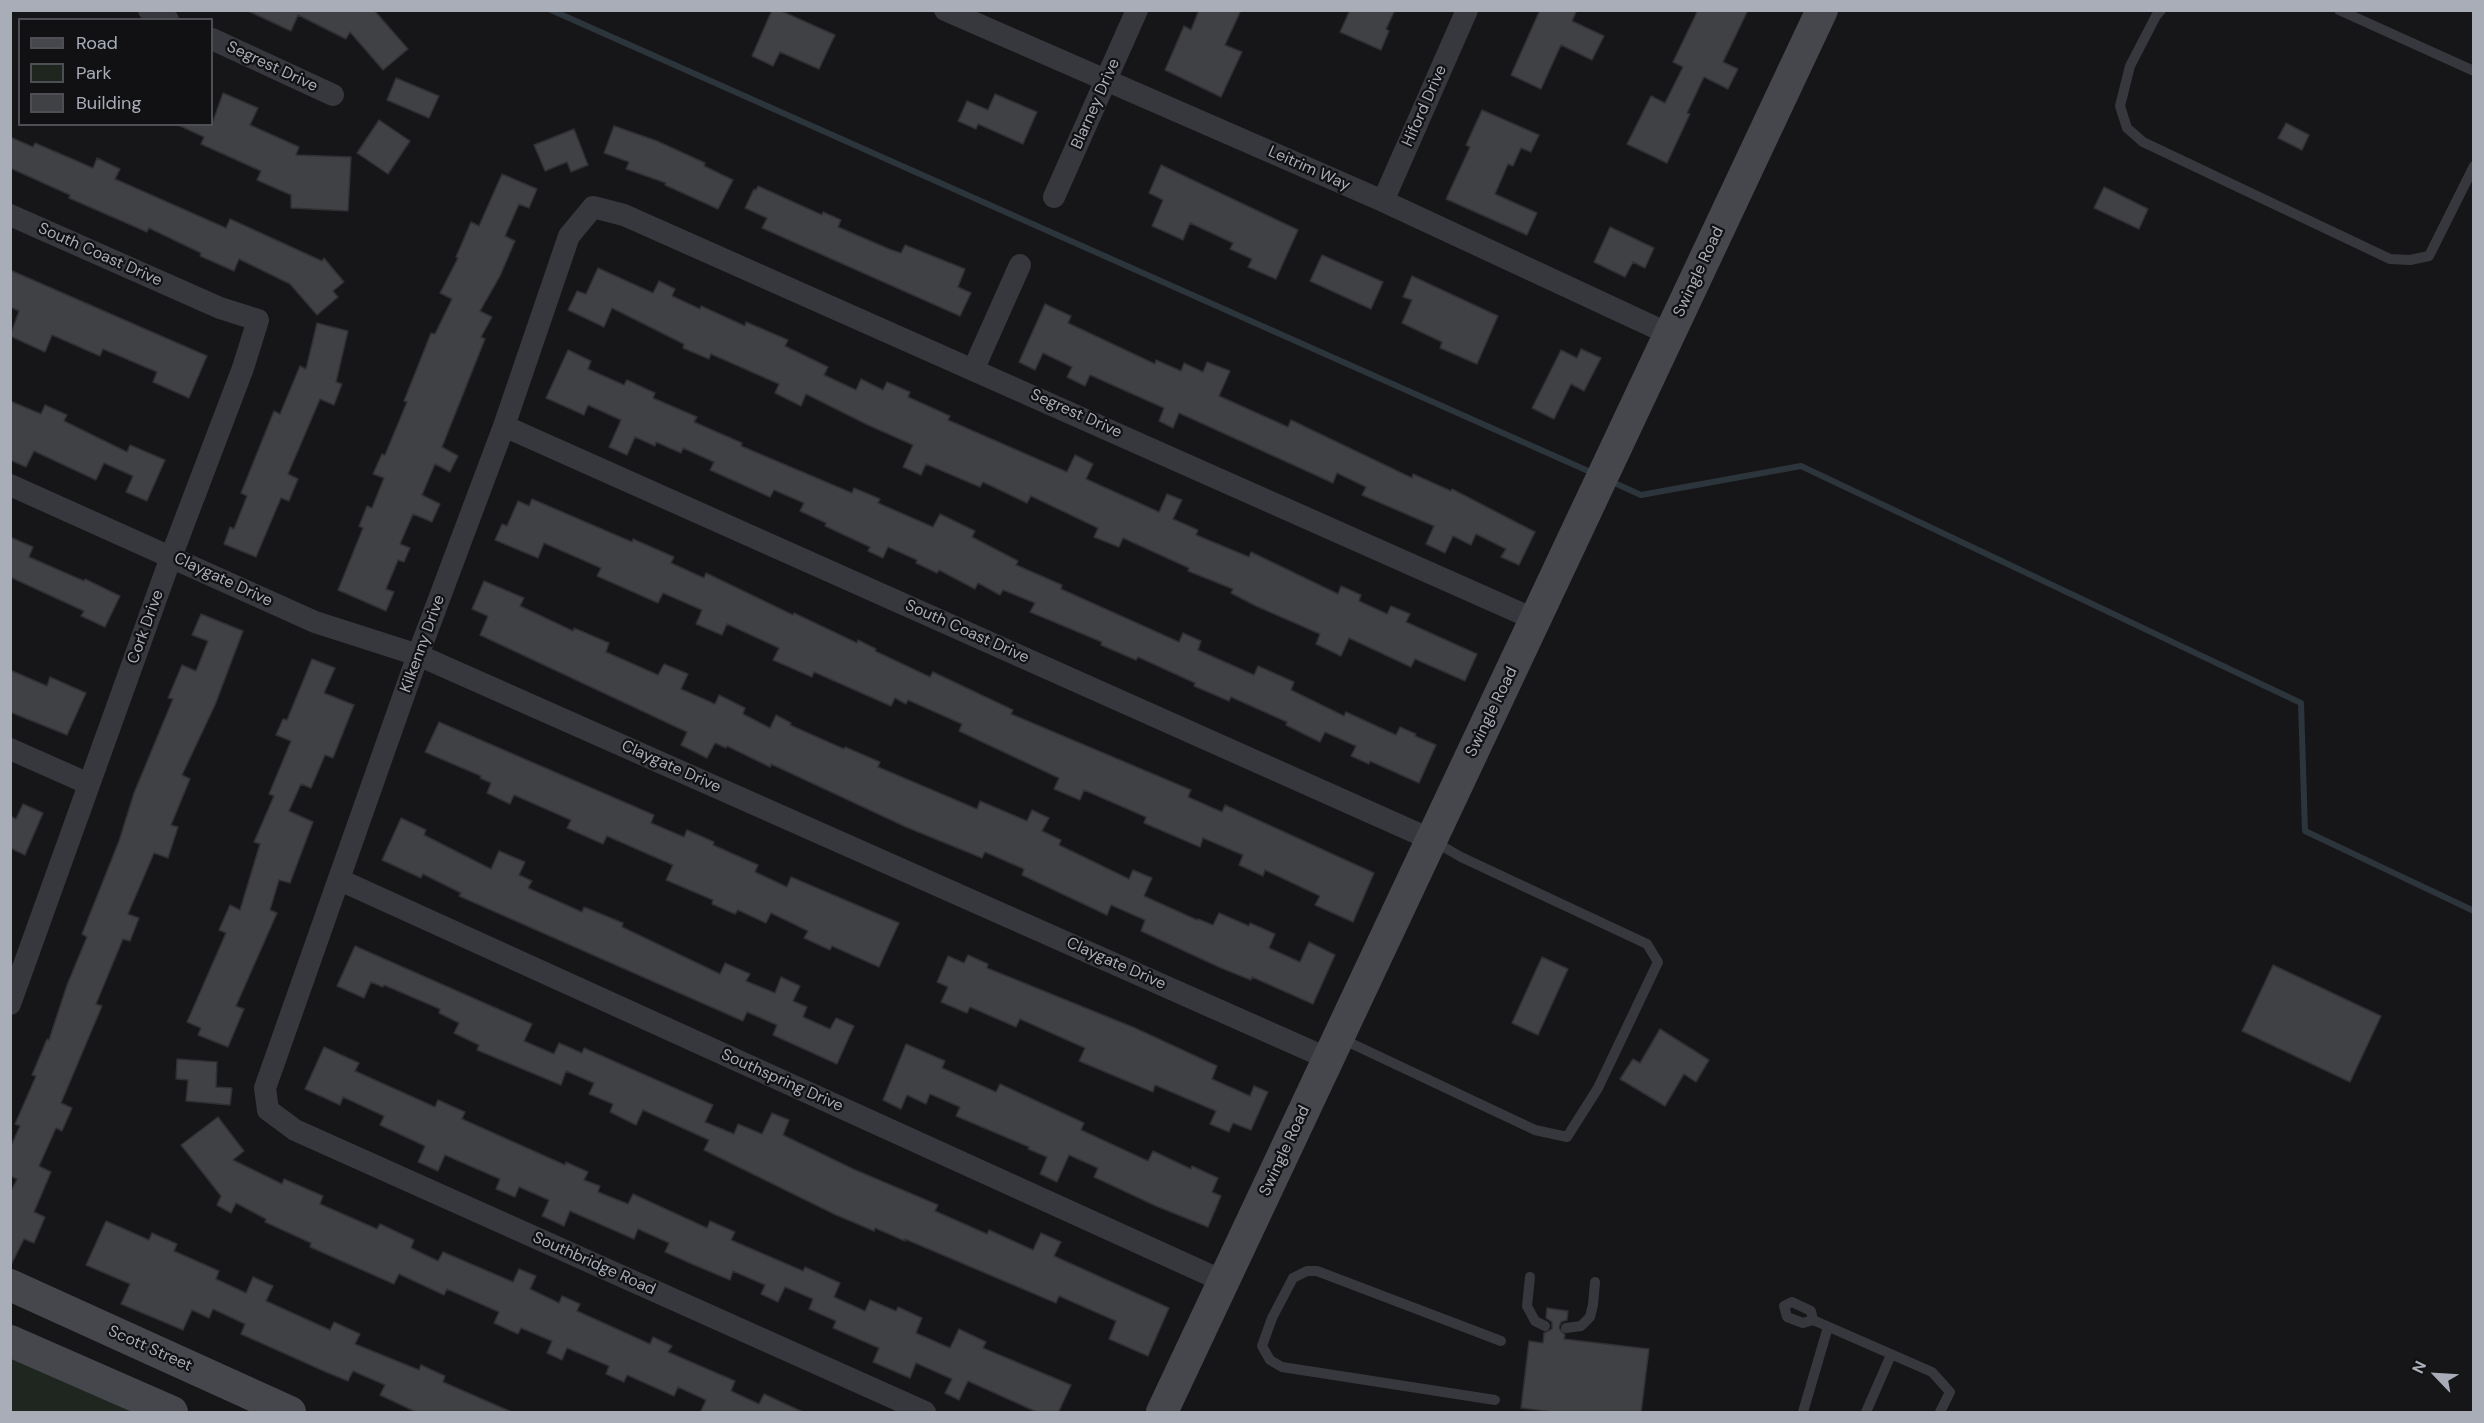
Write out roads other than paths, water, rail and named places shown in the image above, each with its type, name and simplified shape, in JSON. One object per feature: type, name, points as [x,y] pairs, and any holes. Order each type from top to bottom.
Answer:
[{"type":"street","points":[[148,10],[164,18]]},
{"type":"street","name":"Leitrim Way","points":[[945,10],[1383,201],[1669,334]]},
{"type":"street","name":"Blarney Drive","points":[[1054,197],[1137,10]]},
{"type":"street","name":"Hiford Drive","points":[[1383,201],[1467,10]]},
{"type":"street","name":"Swingle Road","points":[[1162,1413],[1430,839],[1536,620],[1822,10]]},
{"type":"street","name":"Segrest Drive","points":[[213,39],[333,95]]},
{"type":"street","name":"Kilkenny Drive","points":[[268,1110],[266,1088],[418,655],[504,426],[569,236],[593,207],[614,212]]},
{"type":"street","name":"Segrest Drive","points":[[614,212],[974,368],[1536,620]]},
{"type":"street","name":"South Coast Drive","points":[[10,215],[189,294]]},
{"type":"street","points":[[974,368],[1020,265]]},
{"type":"street","name":"Cork Drive","points":[[10,1004],[171,556],[243,368],[258,320],[220,308],[189,294]]},
{"type":"street","name":"South Coast Drive","points":[[504,426],[1430,839]]},
{"type":"street","name":"Claygate Drive","points":[[10,485],[315,622],[418,655],[1334,1048]]},
{"type":"street","points":[[10,749],[89,784]]},
{"type":"street","name":"Southspring Drive","points":[[340,880],[1225,1282]]},
{"type":"street","name":"Southbridge Road","points":[[268,1110],[295,1130],[925,1413]]},
{"type":"street","name":"Scott Street","points":[[10,1285],[290,1413]]},
{"type":"street","points":[[10,1341],[172,1413]]},
{"type":"lane","points":[[2162,10],[2156,16],[2130,66],[2120,106],[2127,128],[2143,142],[2390,259],[2410,260],[2429,256],[2474,166]]},
{"type":"lane","points":[[2339,10],[2474,71]]},
{"type":"lane","points":[[1334,1048],[1535,1130],[1568,1137],[1598,1088],[1658,962],[1647,944],[1461,856],[1430,839]]},
{"type":"lane","points":[[1495,1400],[1282,1367],[1270,1360],[1262,1346],[1272,1318],[1293,1278],[1307,1271],[1317,1271],[1501,1341]]},
{"type":"lane","points":[[1530,1277],[1527,1306],[1535,1321],[1545,1326]]},
{"type":"lane","points":[[1566,1328],[1581,1326],[1590,1317],[1595,1282]]},
{"type":"lane","points":[[1772,1302],[1784,1306],[1787,1317],[1803,1323],[1813,1320],[1932,1372],[1950,1392],[1940,1413]]},
{"type":"lane","points":[[1803,1413],[1828,1327]]},
{"type":"lane","points":[[1866,1413],[1892,1355]]},
{"type":"waterway","points":[[551,10],[1595,474]]},
{"type":"waterway","points":[[1610,481],[1641,495],[1801,466],[2301,703],[2305,831],[2474,911]]}]
